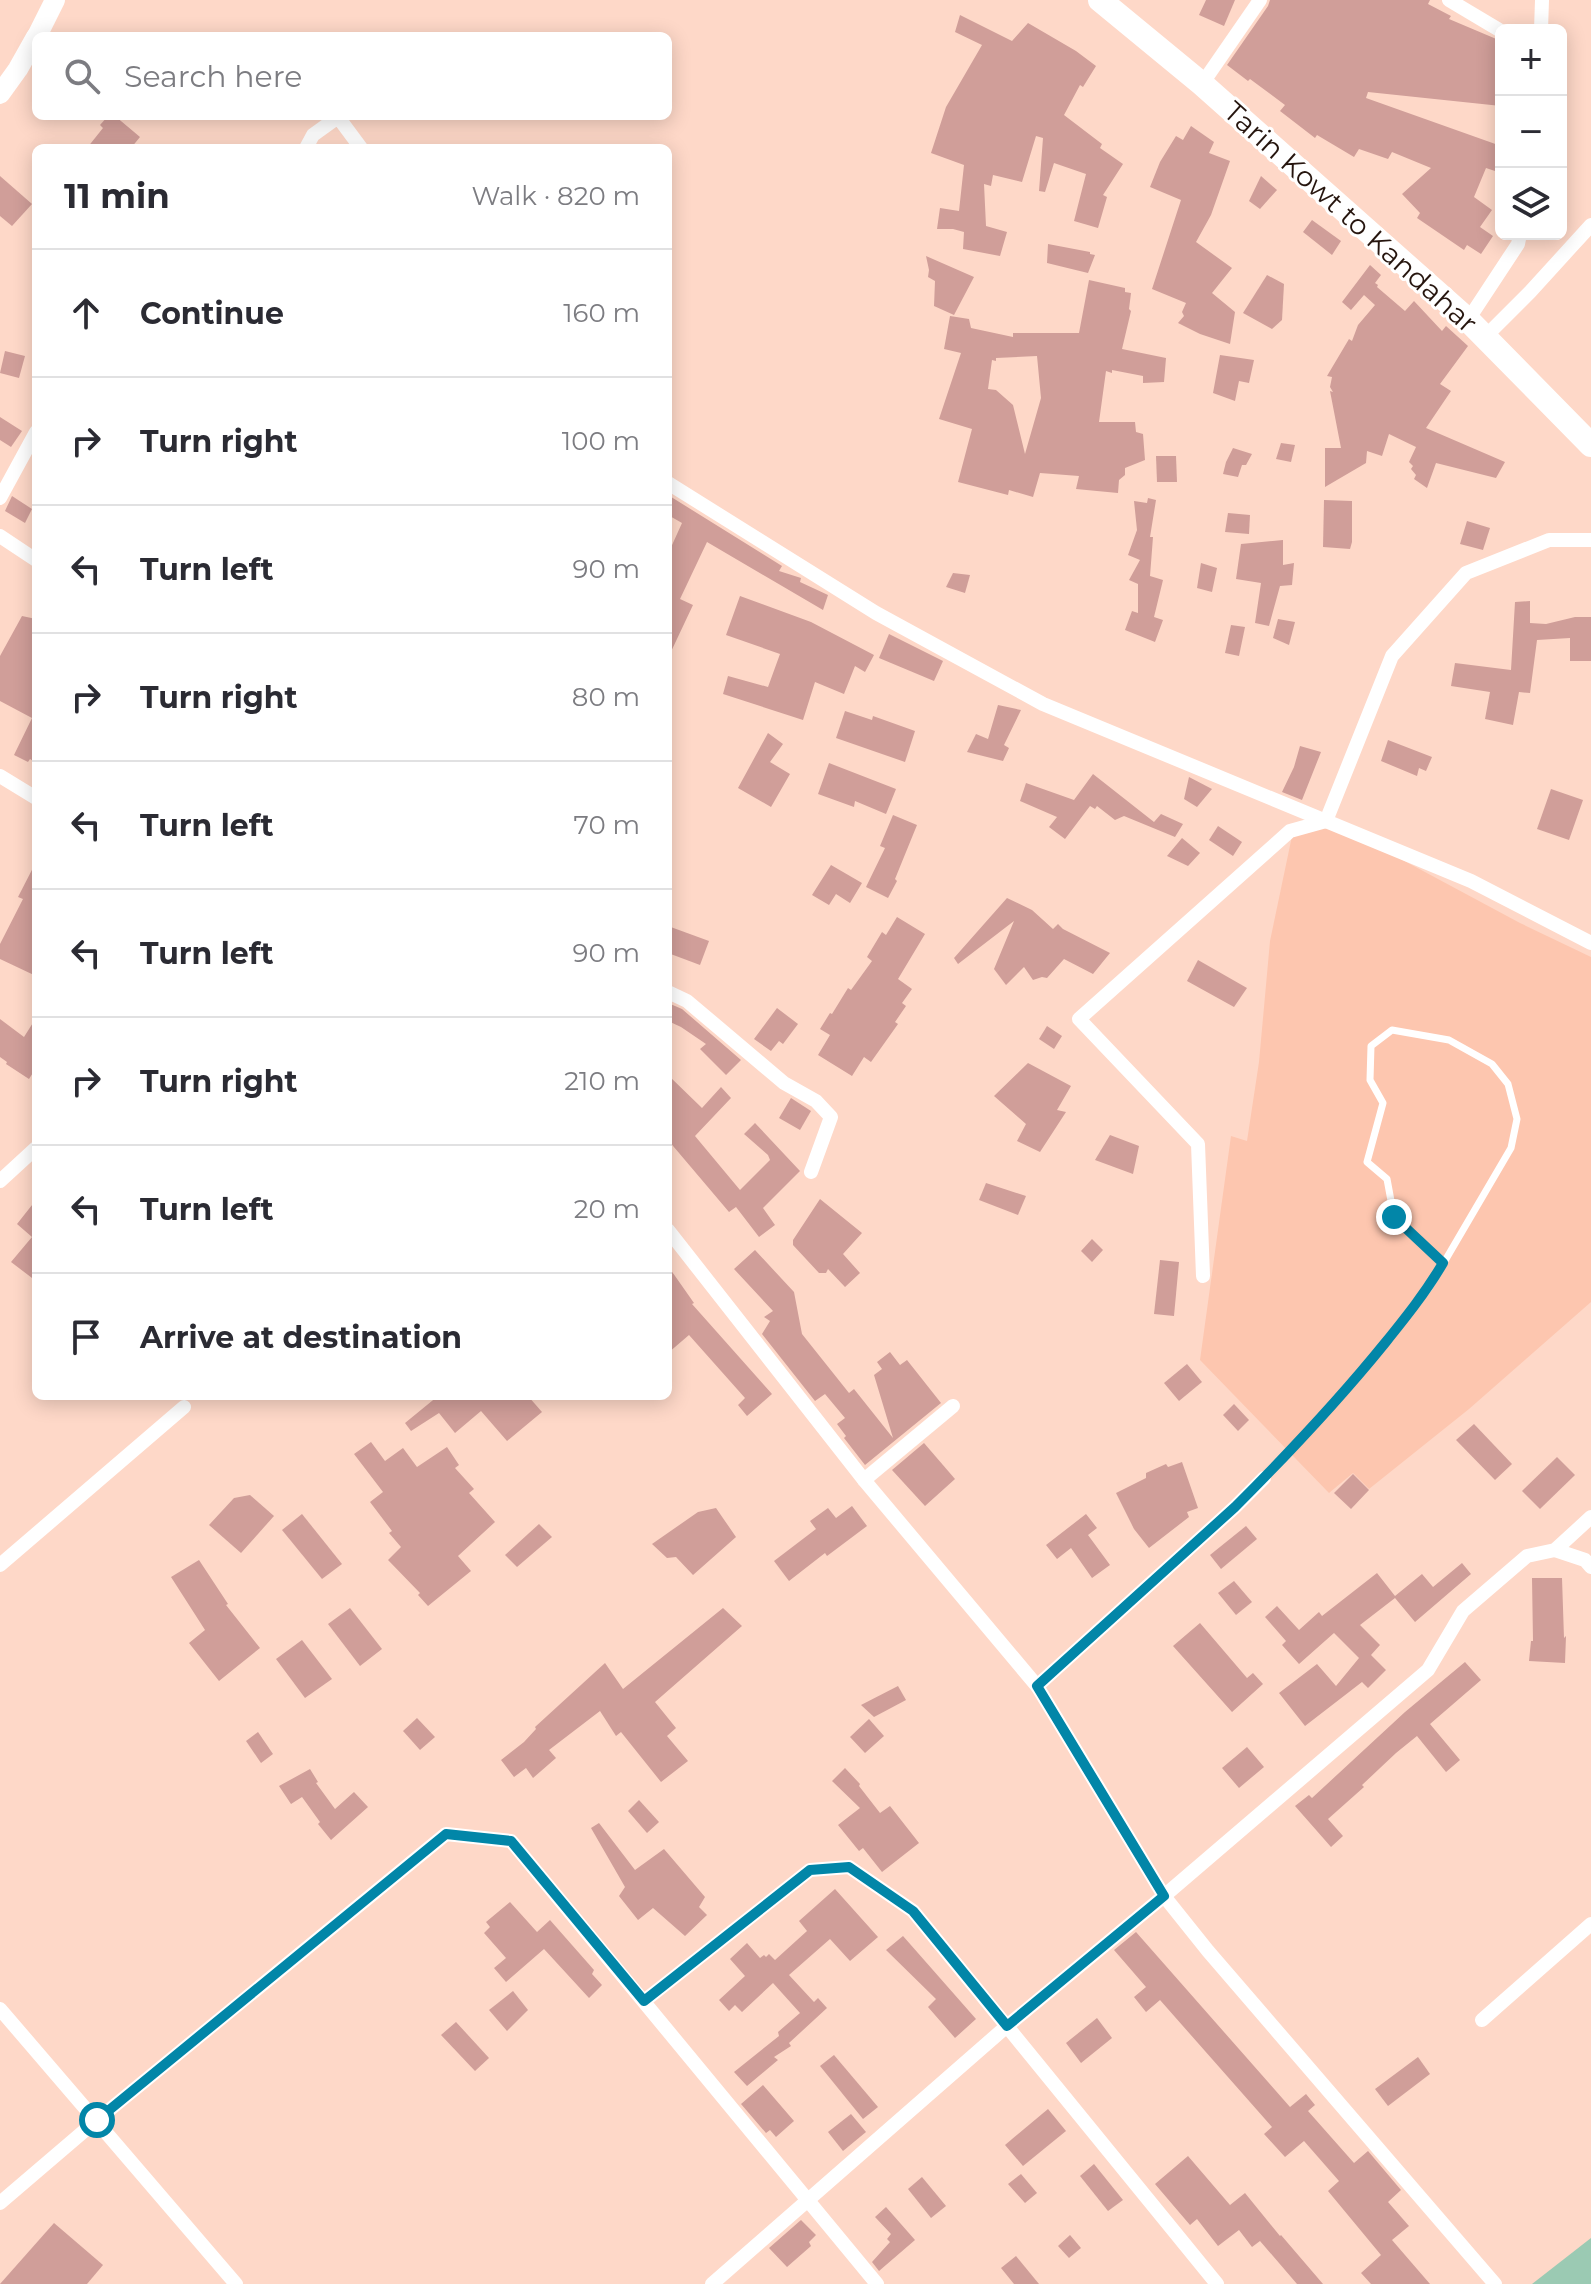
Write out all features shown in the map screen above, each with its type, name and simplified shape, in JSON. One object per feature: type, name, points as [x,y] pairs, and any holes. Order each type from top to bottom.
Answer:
[{"type":"main road","name":"Tarin Kowt to Kandahar","points":[[1100,0],[1202,84],[1476,329],[1591,445]]},
{"type":"street","points":[[39,32],[55,0]]},
{"type":"street","points":[[1202,84],[1260,0]]},
{"type":"street","points":[[1449,0],[1495,27]]},
{"type":"street","points":[[1541,24],[1542,0]]},
{"type":"street","points":[[0,94],[32,44]]},
{"type":"street","points":[[308,144],[313,135],[334,120]]},
{"type":"street","points":[[340,120],[358,144]]},
{"type":"street","points":[[1476,329],[1530,292],[1591,225]]},
{"type":"street","points":[[1476,329],[1519,240]]},
{"type":"street","points":[[0,498],[32,439]]},
{"type":"street","points":[[672,486],[876,613],[1043,704],[1471,881],[1591,943]]},
{"type":"street","points":[[0,536],[32,557]]},
{"type":"street","points":[[1326,821],[1392,656],[1466,573],[1549,540],[1591,540]]},
{"type":"street","points":[[0,776],[32,796]]},
{"type":"street","points":[[1203,1276],[1198,1144],[1079,1019],[1290,831],[1326,821]]},
{"type":"street","points":[[672,994],[687,1001],[784,1083],[816,1101],[831,1117],[811,1172]]},
{"type":"street","points":[[0,1181],[32,1152]]},
{"type":"street","points":[[672,1235],[864,1480],[1037,1686],[1164,1896],[1495,2284]]},
{"type":"street","points":[[864,1480],[953,1406]]},
{"type":"street","points":[[0,1565],[184,1407]]},
{"type":"street","points":[[1037,1686],[1264,1478]]},
{"type":"street","points":[[712,2284],[1007,2026],[1428,1670],[1463,1611],[1527,1556],[1555,1550],[1591,1517]]},
{"type":"street","points":[[1555,1550],[1585,1560],[1591,1567]]},
{"type":"street","points":[[0,2203],[446,1834],[511,1841],[877,2284]]},
{"type":"street","points":[[644,2001],[810,1870],[849,1867],[913,1911],[1217,2284]]},
{"type":"street","points":[[1482,2020],[1591,1924]]},
{"type":"street","points":[[0,2009],[236,2284]]},
{"type":"lane","points":[[1264,1478],[1345,1392],[1429,1288],[1511,1148],[1517,1119],[1508,1084],[1492,1064],[1449,1040],[1392,1030],[1371,1046],[1370,1080],[1383,1103],[1367,1162],[1387,1179],[1394,1217],[1443,1263]]},
{"type":"shaded area","points":[[1317,828],[1340,829],[1591,957],[1591,1302],[1469,1409],[1369,1489],[1353,1473],[1329,1493],[1200,1360],[1231,1136],[1247,1141],[1259,1062],[1270,941],[1292,836]]},
{"type":"green space","points":[[1591,2238],[1591,2284],[1532,2284]]},
{"type":"building","points":[[1206,0],[1235,0],[1224,26],[1199,15]]},
{"type":"building","points":[[1270,0],[1430,0],[1428,4],[1451,16],[1449,19],[1495,38],[1495,105],[1368,92],[1366,98],[1495,144],[1495,171],[1486,168],[1474,197],[1492,210],[1480,227],[1493,236],[1481,254],[1467,245],[1464,250],[1417,218],[1420,213],[1402,194],[1431,168],[1392,152],[1388,159],[1359,149],[1354,157],[1317,135],[1315,138],[1280,111],[1285,105],[1227,65]]},
{"type":"building","points":[[960,15],[1012,41],[1028,23],[1096,66],[1083,87],[1080,85],[1064,115],[1123,164],[1103,195],[1107,197],[1098,228],[1074,221],[1086,174],[1054,163],[1045,192],[1039,191],[1043,138],[1036,136],[1022,182],[993,175],[991,186],[984,184],[986,226],[1007,232],[1000,256],[963,249],[964,232],[937,229],[940,208],[959,211],[964,165],[931,153],[946,107],[982,45],[955,32]]},
{"type":"building","points":[[104,120],[120,120],[140,137],[134,144],[90,144],[103,128],[100,125]]},
{"type":"building","points":[[1191,126],[1214,142],[1209,153],[1230,161],[1211,215],[1196,242],[1232,268],[1212,293],[1235,312],[1230,344],[1178,323],[1184,316],[1182,312],[1186,303],[1152,289],[1181,200],[1150,187],[1160,162],[1176,136],[1183,140]]},
{"type":"building","points":[[0,176],[32,204],[12,226],[0,216]]},
{"type":"building","points":[[1261,176],[1277,190],[1260,209],[1249,201]]},
{"type":"building","points":[[1312,220],[1341,241],[1332,255],[1303,232]]},
{"type":"building","points":[[1048,244],[1095,255],[1088,273],[1047,263]]},
{"type":"building","points":[[926,256],[974,277],[954,315],[934,306],[935,281],[928,277]]},
{"type":"building","points":[[1370,265],[1381,275],[1375,283],[1377,287],[1405,311],[1414,301],[1442,331],[1446,326],[1468,346],[1440,384],[1451,391],[1426,428],[1505,462],[1496,478],[1436,463],[1427,488],[1414,479],[1416,475],[1409,462],[1416,447],[1389,434],[1382,456],[1367,451],[1366,463],[1325,487],[1325,448],[1341,448],[1330,391],[1333,392],[1330,387],[1332,377],[1327,376],[1349,339],[1352,341],[1358,325],[1375,305],[1364,295],[1351,310],[1342,302]]},
{"type":"building","points":[[1267,275],[1284,284],[1282,320],[1272,329],[1243,313]]},
{"type":"building","points":[[1089,280],[1125,288],[1125,292],[1131,293],[1131,311],[1122,349],[1166,358],[1164,382],[1143,383],[1143,376],[1106,371],[1099,422],[1135,422],[1136,432],[1143,434],[1145,460],[1125,468],[1125,475],[1119,480],[1118,493],[1076,489],[1079,476],[1040,473],[1033,497],[1009,490],[1008,495],[958,482],[972,429],[939,419],[961,353],[944,349],[950,316],[969,319],[971,328],[1013,337],[1013,333],[1079,333]],"holes":[[[1037,356],[1041,398],[1025,454],[1013,405],[996,390],[988,389],[992,360]]]},
{"type":"building","points":[[5,351],[25,356],[19,378],[0,373]]},
{"type":"building","points":[[1220,355],[1254,360],[1249,383],[1239,381],[1235,401],[1213,393]]},
{"type":"building","points":[[0,417],[22,431],[11,447],[0,440]]},
{"type":"building","points":[[1281,443],[1295,445],[1291,462],[1276,459]]},
{"type":"building","points":[[1233,448],[1252,454],[1246,465],[1242,465],[1238,477],[1223,474]]},
{"type":"building","points":[[1156,456],[1176,456],[1177,482],[1157,482]]},
{"type":"building","points":[[12,496],[32,509],[25,523],[5,511]]},
{"type":"building","points":[[672,497],[782,566],[779,571],[801,578],[800,582],[828,595],[823,610],[707,542],[680,599],[693,605],[672,650],[672,545],[682,523],[672,517]]},
{"type":"building","points":[[1148,498],[1156,500],[1150,537],[1153,537],[1150,576],[1163,580],[1154,617],[1163,620],[1155,642],[1125,630],[1132,611],[1138,613],[1138,584],[1129,580],[1140,560],[1128,555],[1137,530],[1134,501],[1147,503]]},
{"type":"building","points":[[1324,500],[1352,501],[1350,549],[1323,547]]},
{"type":"building","points":[[1228,513],[1250,515],[1249,534],[1225,532]]},
{"type":"building","points":[[1467,521],[1490,528],[1483,550],[1460,544]]},
{"type":"building","points":[[1283,540],[1283,565],[1294,563],[1292,585],[1280,586],[1269,626],[1255,623],[1261,583],[1236,579],[1241,544]]},
{"type":"building","points":[[1201,563],[1217,568],[1212,592],[1197,588]]},
{"type":"building","points":[[953,573],[970,575],[965,593],[946,587]]},
{"type":"building","points":[[740,596],[811,622],[874,655],[865,672],[855,666],[844,694],[815,682],[803,720],[723,694],[728,676],[768,687],[780,654],[726,635]]},
{"type":"building","points":[[1530,601],[1530,623],[1546,624],[1575,617],[1591,617],[1591,661],[1570,661],[1570,638],[1537,640],[1530,693],[1519,692],[1513,725],[1485,719],[1490,692],[1451,686],[1455,663],[1511,670],[1515,602]]},
{"type":"building","points":[[22,616],[32,618],[32,718],[0,701],[0,656]]},
{"type":"building","points":[[1278,619],[1295,622],[1289,645],[1273,638]]},
{"type":"building","points":[[1231,625],[1245,627],[1239,656],[1225,653]]},
{"type":"building","points":[[889,634],[943,661],[934,681],[879,658]]},
{"type":"building","points":[[998,705],[1021,710],[1004,745],[1009,748],[1003,761],[967,752],[976,734],[988,739]]},
{"type":"building","points":[[845,711],[872,720],[873,716],[915,731],[905,762],[836,738]]},
{"type":"building","points":[[32,718],[32,760],[28,762],[14,755]]},
{"type":"building","points":[[768,733],[783,744],[770,762],[790,774],[771,807],[738,788]]},
{"type":"building","points":[[1388,740],[1432,757],[1426,771],[1419,768],[1417,776],[1381,761]]},
{"type":"building","points":[[1300,746],[1321,752],[1302,800],[1282,792]]},
{"type":"building","points":[[829,763],[896,789],[886,814],[855,801],[854,807],[818,794]]},
{"type":"building","points":[[1093,774],[1154,822],[1161,814],[1183,824],[1175,837],[1124,816],[1115,820],[1097,806],[1095,809],[1090,806],[1065,839],[1049,827],[1057,817],[1020,801],[1026,783],[1074,800]]},
{"type":"building","points":[[1189,777],[1212,789],[1197,807],[1184,799]]},
{"type":"building","points":[[1551,789],[1583,800],[1569,840],[1537,829]]},
{"type":"building","points":[[893,815],[917,825],[888,898],[866,887],[885,848],[880,846]]},
{"type":"building","points":[[1218,826],[1242,842],[1233,856],[1209,840]]},
{"type":"building","points":[[1182,838],[1200,853],[1188,866],[1167,856]]},
{"type":"building","points":[[831,865],[862,883],[850,903],[836,894],[829,905],[812,895]]},
{"type":"building","points":[[32,870],[32,974],[0,959],[0,944],[23,899],[18,897]]},
{"type":"building","points":[[1007,898],[1032,910],[1053,929],[1058,924],[1110,953],[1093,974],[1064,959],[1047,978],[1033,980],[1024,967],[1006,985],[994,969],[1014,921],[958,964],[954,958]]},
{"type":"building","points":[[897,917],[925,934],[898,979],[912,989],[902,1003],[906,1006],[895,1022],[898,1024],[871,1062],[864,1057],[852,1076],[818,1055],[830,1035],[820,1029],[848,988],[851,990],[872,961],[867,957],[882,932],[886,935]]},
{"type":"building","points":[[672,927],[709,941],[700,965],[672,954]]},
{"type":"building","points":[[1198,960],[1247,988],[1234,1007],[1187,981]]},
{"type":"building","points":[[672,1005],[682,1009],[741,1060],[726,1075],[700,1049],[706,1044],[672,1023]]},
{"type":"building","points":[[777,1008],[798,1024],[783,1044],[779,1041],[771,1051],[754,1039]]},
{"type":"building","points":[[0,1019],[24,1037],[32,1024],[32,1074],[29,1079],[0,1057]]},
{"type":"building","points":[[1047,1026],[1062,1036],[1054,1049],[1039,1039]]},
{"type":"building","points":[[1028,1063],[1071,1086],[1057,1110],[1066,1112],[1040,1152],[1017,1141],[1026,1124],[994,1096]]},
{"type":"building","points":[[672,1079],[702,1108],[721,1087],[731,1098],[695,1136],[740,1190],[770,1160],[744,1134],[755,1123],[800,1171],[763,1208],[775,1225],[759,1237],[736,1207],[729,1212],[672,1145]]},
{"type":"building","points":[[791,1098],[811,1111],[800,1130],[779,1118]]},
{"type":"building","points":[[1110,1135],[1139,1146],[1133,1174],[1095,1160]]},
{"type":"building","points":[[986,1183],[1026,1196],[1018,1215],[979,1200]]},
{"type":"building","points":[[820,1199],[862,1233],[843,1254],[860,1273],[845,1287],[828,1269],[826,1273],[819,1273],[793,1245],[793,1240]]},
{"type":"building","points":[[32,1205],[32,1237],[17,1224]]},
{"type":"building","points":[[32,1237],[32,1278],[11,1262]]},
{"type":"building","points":[[1092,1239],[1103,1250],[1092,1262],[1081,1251]]},
{"type":"building","points":[[755,1250],[794,1292],[802,1334],[849,1393],[854,1389],[893,1438],[874,1375],[882,1369],[877,1362],[890,1352],[900,1365],[907,1360],[941,1403],[865,1465],[837,1424],[845,1418],[825,1394],[815,1401],[762,1334],[770,1321],[764,1317],[773,1311],[734,1269]]},
{"type":"building","points":[[1160,1260],[1179,1262],[1174,1316],[1154,1314]]},
{"type":"building","points":[[672,1272],[692,1304],[772,1394],[747,1416],[738,1405],[745,1398],[689,1335],[672,1350]]},
{"type":"building","points":[[1187,1364],[1202,1382],[1179,1401],[1164,1383]]},
{"type":"building","points":[[433,1400],[532,1400],[542,1412],[507,1441],[481,1411],[455,1433],[439,1413],[411,1431],[405,1423]]},
{"type":"building","points":[[1234,1404],[1249,1420],[1238,1431],[1223,1415]]},
{"type":"building","points":[[1474,1424],[1512,1464],[1495,1480],[1456,1440]]},
{"type":"building","points":[[371,1442],[385,1461],[403,1448],[417,1467],[447,1447],[459,1465],[455,1468],[474,1489],[469,1493],[495,1522],[458,1556],[471,1571],[428,1606],[418,1595],[420,1593],[388,1560],[401,1547],[370,1502],[383,1492],[354,1454]]},
{"type":"building","points":[[924,1443],[955,1479],[925,1506],[892,1470]]},
{"type":"building","points":[[1557,1457],[1575,1475],[1540,1509],[1522,1491]]},
{"type":"building","points":[[1182,1462],[1198,1508],[1187,1512],[1189,1517],[1149,1548],[1134,1529],[1116,1493],[1146,1478],[1146,1473],[1166,1464],[1168,1467]]},
{"type":"building","points":[[1353,1474],[1369,1490],[1351,1509],[1334,1493]]},
{"type":"building","points":[[250,1495],[274,1516],[241,1553],[209,1525],[234,1498]]},
{"type":"building","points":[[852,1506],[867,1526],[789,1581],[774,1561],[816,1529],[810,1521],[828,1508],[836,1518]]},
{"type":"building","points":[[716,1508],[736,1537],[693,1575],[676,1557],[667,1558],[652,1544],[698,1512]]},
{"type":"building","points":[[302,1514],[342,1564],[322,1579],[282,1530]]},
{"type":"building","points":[[1086,1514],[1097,1528],[1088,1535],[1110,1565],[1092,1578],[1071,1548],[1057,1559],[1046,1545]]},
{"type":"building","points":[[539,1524],[552,1537],[517,1567],[505,1555]]},
{"type":"building","points":[[1246,1526],[1257,1539],[1221,1569],[1210,1555]]},
{"type":"building","points":[[199,1560],[226,1605],[260,1648],[219,1681],[189,1643],[205,1630],[171,1577]]},
{"type":"building","points":[[1462,1563],[1471,1574],[1415,1622],[1395,1598],[1360,1625],[1380,1645],[1371,1655],[1386,1670],[1368,1688],[1362,1682],[1305,1726],[1279,1693],[1317,1664],[1336,1686],[1359,1658],[1334,1633],[1299,1664],[1282,1645],[1286,1641],[1265,1617],[1277,1606],[1299,1630],[1319,1612],[1322,1616],[1377,1573],[1395,1596],[1422,1574],[1433,1587]]},
{"type":"building","points":[[1532,1578],[1562,1578],[1565,1663],[1529,1661],[1533,1641]]},
{"type":"building","points":[[1234,1581],[1252,1602],[1236,1615],[1218,1593]]},
{"type":"building","points":[[350,1608],[382,1649],[360,1666],[328,1624]]},
{"type":"building","points":[[723,1608],[742,1626],[655,1702],[676,1728],[667,1736],[688,1761],[661,1782],[621,1732],[616,1736],[600,1711],[549,1750],[556,1758],[533,1778],[526,1768],[514,1777],[501,1760],[524,1742],[535,1727],[605,1663],[623,1689]]},
{"type":"building","points":[[1200,1623],[1247,1678],[1253,1673],[1263,1684],[1232,1712],[1173,1646]]},
{"type":"building","points":[[302,1640],[332,1679],[305,1698],[276,1659]]},
{"type":"building","points":[[1465,1662],[1481,1680],[1430,1724],[1460,1760],[1446,1772],[1417,1736],[1328,1819],[1343,1836],[1331,1847],[1295,1806],[1309,1795],[1312,1798],[1405,1712]]},
{"type":"building","points":[[898,1686],[906,1700],[874,1717],[861,1705]]},
{"type":"building","points":[[417,1718],[435,1737],[420,1750],[403,1731]]},
{"type":"building","points":[[869,1719],[884,1736],[865,1753],[850,1737]]},
{"type":"building","points":[[258,1732],[273,1754],[261,1763],[246,1741]]},
{"type":"building","points":[[1247,1747],[1264,1767],[1239,1788],[1222,1768]]},
{"type":"building","points":[[845,1768],[880,1813],[890,1806],[919,1843],[882,1872],[863,1848],[859,1851],[838,1825],[860,1808],[832,1781]]},
{"type":"building","points":[[310,1769],[335,1809],[354,1792],[368,1807],[331,1840],[302,1797],[291,1804],[279,1786]]},
{"type":"building","points":[[639,1800],[659,1822],[647,1833],[628,1811]]},
{"type":"building","points":[[599,1823],[635,1870],[664,1849],[705,1897],[699,1907],[707,1915],[685,1936],[653,1908],[638,1920],[619,1896],[625,1887],[591,1828]]},
{"type":"building","points":[[835,1889],[878,1937],[850,1961],[830,1939],[789,1975],[814,2002],[818,1998],[827,2008],[789,2043],[791,2046],[774,2057],[778,2060],[747,2086],[734,2072],[779,2036],[778,2032],[800,2013],[773,1983],[742,2012],[735,2005],[729,2011],[719,2000],[745,1976],[730,1959],[747,1943],[760,1958],[769,1954],[775,1960],[807,1931],[799,1921]]},
{"type":"building","points":[[510,1902],[537,1932],[550,1920],[594,1970],[592,1974],[602,1985],[589,1998],[544,1949],[506,1982],[494,1968],[506,1958],[484,1933],[490,1927],[486,1922]]},
{"type":"building","points":[[1136,1932],[1290,2107],[1306,2094],[1315,2105],[1308,2111],[1354,2163],[1368,2151],[1401,2190],[1388,2202],[1409,2226],[1392,2240],[1430,2284],[1371,2284],[1361,2273],[1381,2255],[1328,2191],[1339,2181],[1304,2141],[1285,2157],[1264,2134],[1272,2127],[1160,2000],[1146,2012],[1134,1997],[1146,1987],[1114,1950]]},
{"type":"building","points":[[903,1936],[976,2019],[955,2038],[928,2007],[936,1999],[886,1950]]},
{"type":"building","points":[[513,1991],[528,2010],[507,2031],[489,2010]]},
{"type":"building","points":[[1097,2018],[1112,2038],[1081,2063],[1066,2043]]},
{"type":"building","points":[[456,2022],[489,2058],[475,2071],[441,2035]]},
{"type":"building","points":[[834,2055],[878,2107],[863,2119],[820,2066]]},
{"type":"building","points":[[1418,2057],[1430,2074],[1388,2106],[1375,2089]]},
{"type":"building","points":[[763,2085],[794,2121],[776,2137],[770,2130],[766,2133],[741,2104]]},
{"type":"building","points":[[1048,2109],[1066,2131],[1023,2166],[1005,2145]]},
{"type":"building","points":[[851,2114],[866,2132],[843,2151],[828,2132]]},
{"type":"building","points":[[1188,2156],[1230,2205],[1245,2193],[1323,2284],[1297,2284],[1260,2241],[1252,2247],[1239,2230],[1218,2246],[1197,2219],[1190,2225],[1155,2184]]},
{"type":"building","points":[[1094,2164],[1123,2200],[1108,2211],[1080,2176]]},
{"type":"building","points":[[1021,2174],[1037,2193],[1025,2203],[1008,2184]]},
{"type":"building","points":[[922,2177],[946,2206],[931,2218],[908,2189]]},
{"type":"building","points":[[886,2207],[915,2240],[879,2271],[872,2262],[890,2242],[887,2239],[891,2234],[875,2217]]},
{"type":"building","points":[[801,2220],[816,2235],[809,2242],[811,2246],[787,2267],[769,2248]]},
{"type":"building","points":[[54,2223],[103,2265],[87,2284],[0,2284]]},
{"type":"building","points":[[1070,2235],[1081,2248],[1069,2258],[1058,2246]]},
{"type":"building","points":[[1016,2256],[1039,2284],[1014,2284],[1001,2268]]},
{"type":"route","points":[[97,2120],[446,1834],[511,1841],[644,2001],[810,1870],[849,1867],[913,1911],[1007,2026],[1164,1896],[1037,1686],[1264,1478],[1345,1392],[1429,1288],[1443,1263],[1394,1217]]}]
